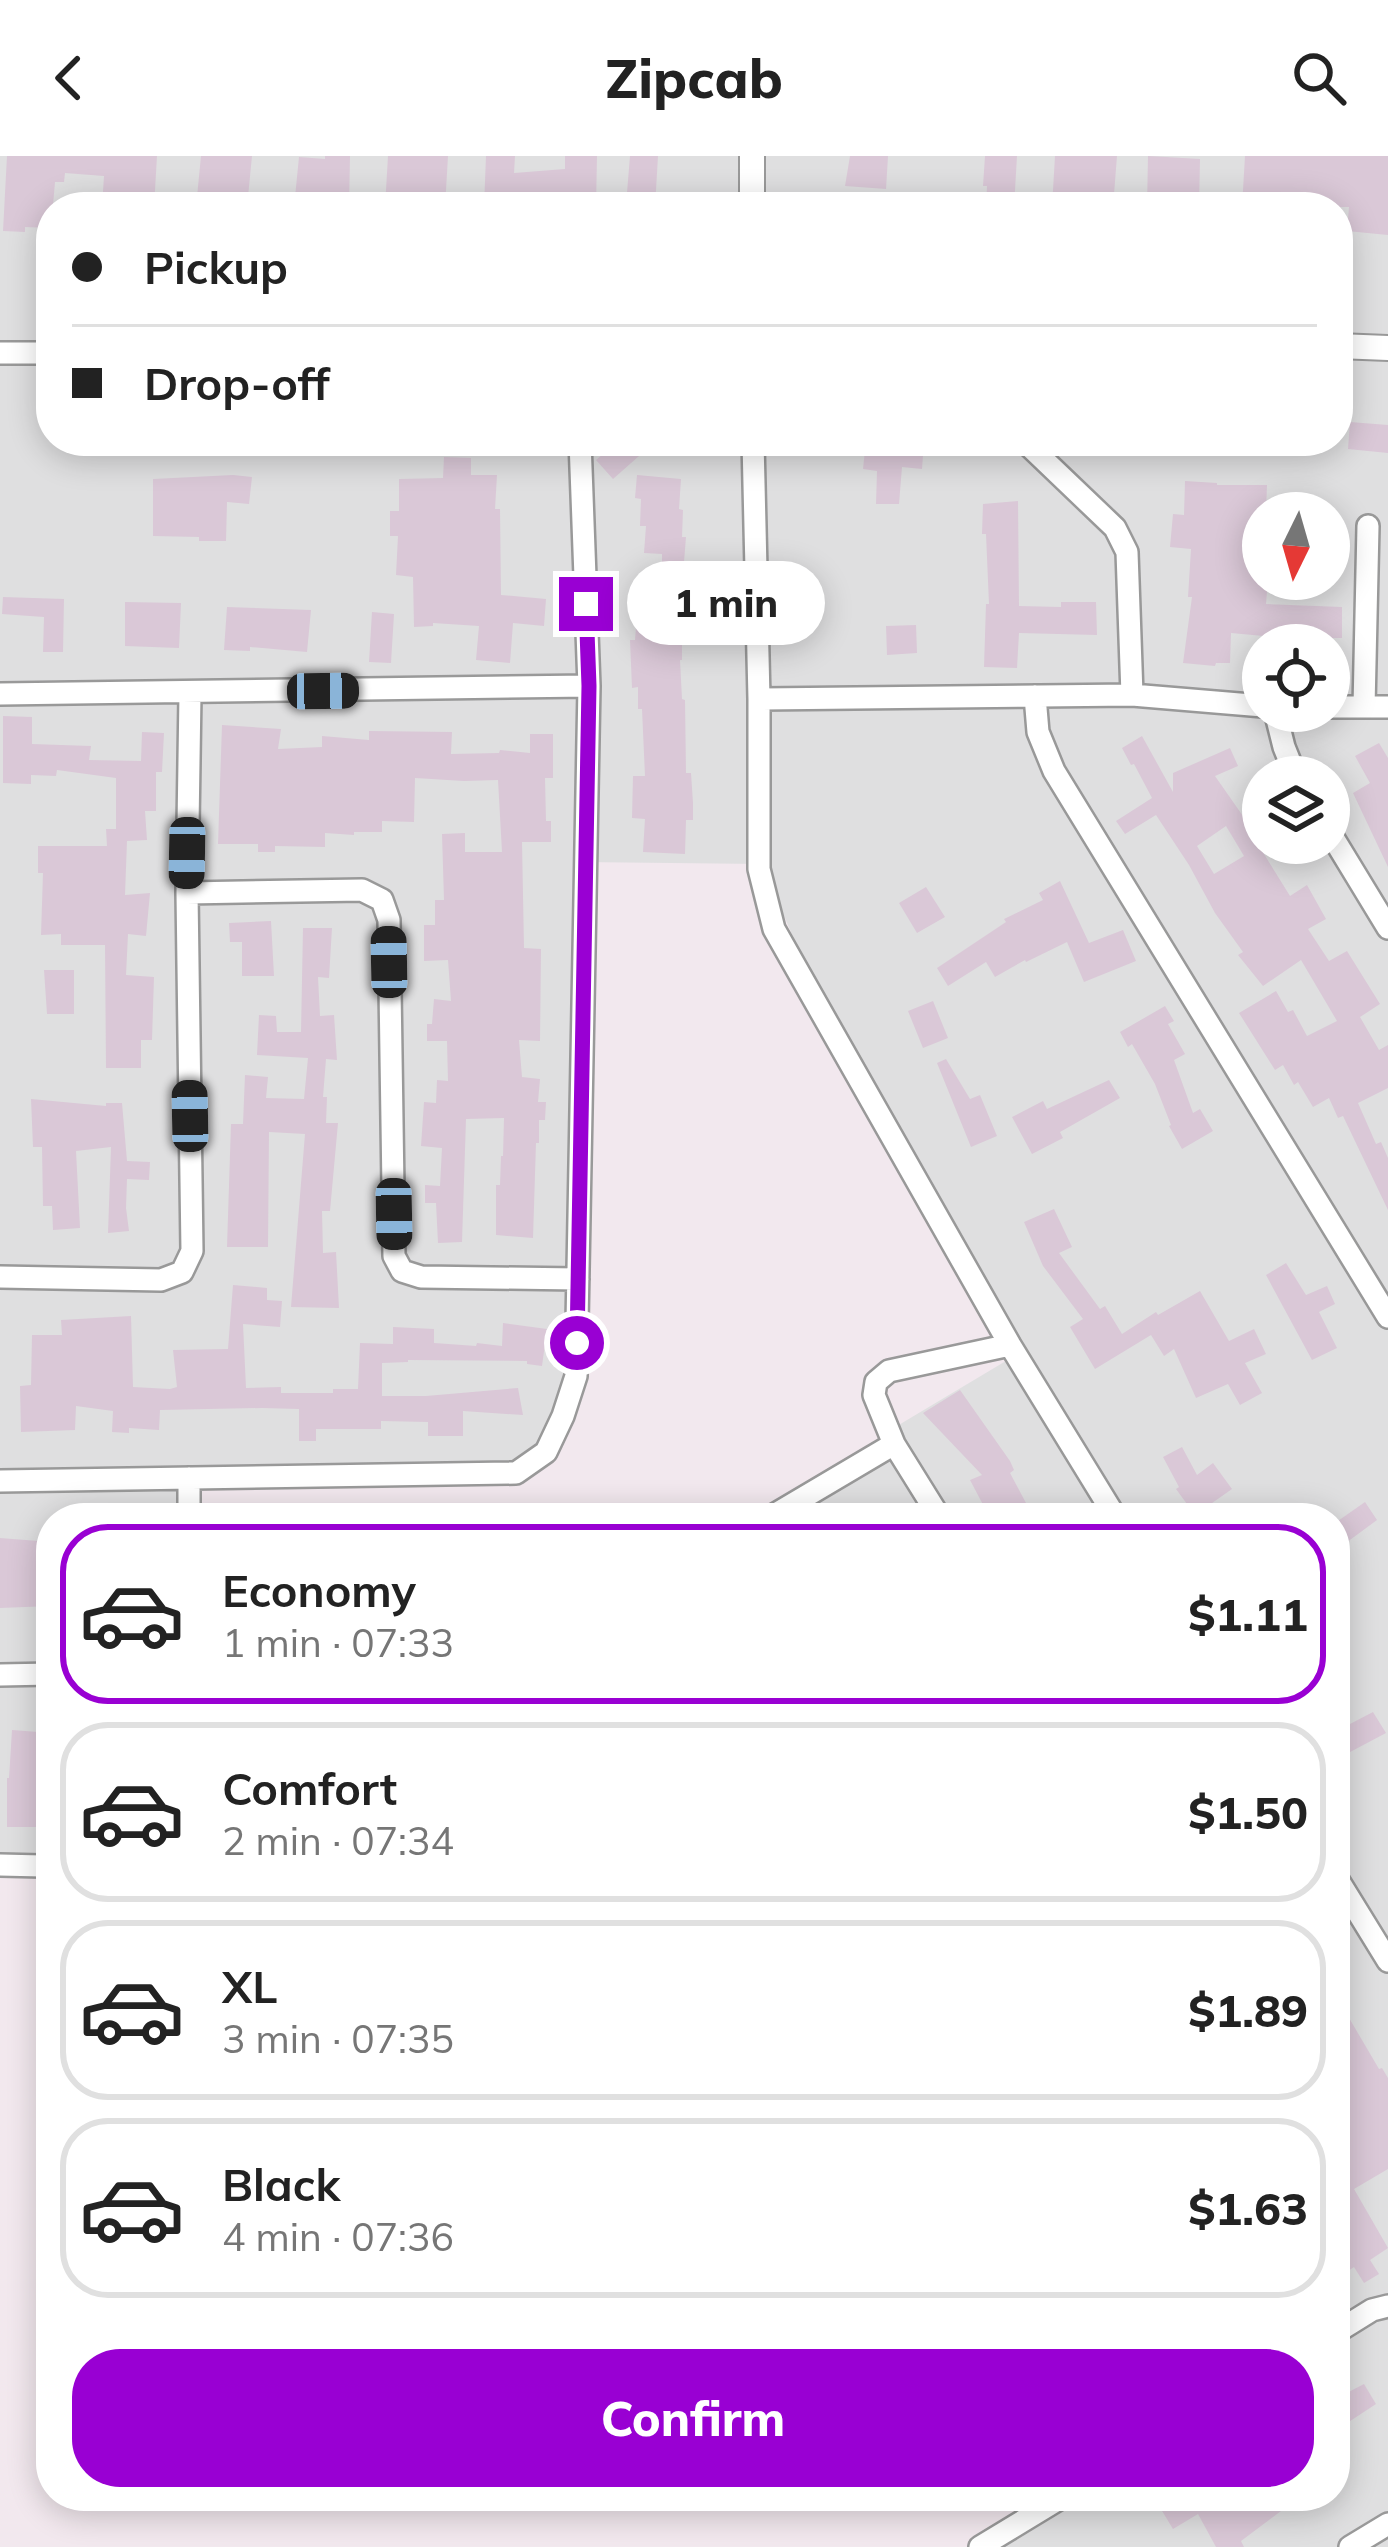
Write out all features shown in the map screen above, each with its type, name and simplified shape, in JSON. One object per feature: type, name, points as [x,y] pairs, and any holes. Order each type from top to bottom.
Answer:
[{"type":"street","points":[[752,156],[752,192]]},
{"type":"street","points":[[1353,347],[1388,348]]},
{"type":"street","points":[[0,353],[36,353]]},
{"type":"street","points":[[0,1481],[516,1473],[546,1452],[576,1376],[589,686],[581,456]]},
{"type":"street","points":[[752,456],[759,869],[774,929],[1010,1345],[1107,1503]]},
{"type":"street","points":[[1040,456],[1115,528],[1127,552],[1132,695]]},
{"type":"street","points":[[1364,707],[1368,526]]},
{"type":"street","points":[[0,694],[589,686]]},
{"type":"street","points":[[0,1277],[161,1280],[182,1272],[192,1251],[187,892],[190,694]]},
{"type":"street","points":[[759,699],[1132,695],[1242,704]]},
{"type":"street","points":[[1035,696],[1038,732],[1054,771],[1388,1317]]},
{"type":"street","points":[[1350,707],[1388,707]]},
{"type":"street","points":[[1349,864],[1388,928]]},
{"type":"street","points":[[187,892],[362,890],[382,900],[388,920],[394,1256],[402,1271],[421,1277],[578,1279]]},
{"type":"street","points":[[931,1503],[894,1444],[874,1395],[877,1382],[889,1370],[1010,1345]]},
{"type":"street","points":[[794,1503],[894,1444]]},
{"type":"street","points":[[189,1478],[189,1503]]},
{"type":"street","points":[[0,1675],[36,1674]]},
{"type":"street","points":[[0,1864],[36,1866]]},
{"type":"street","points":[[1350,1899],[1388,1961]]},
{"type":"street","points":[[1350,2324],[1388,2306]]},
{"type":"street","points":[[980,2547],[1039,2511]]},
{"type":"street","points":[[1351,2547],[1388,2524]]},
{"type":"shaded area","points":[[0,156],[1388,156],[1388,2547],[995,2547],[1054,2511],[1350,2511],[1350,1503],[802,1503],[898,1445],[892,1429],[1021,1352],[810,977],[762,864],[580,862],[571,1373],[540,1449],[514,1469],[185,1472],[184,1503],[36,1503],[36,1861],[0,1857]]},
{"type":"building","points":[[7,156],[157,156],[155,192],[103,192],[104,176],[65,173],[64,182],[55,182],[54,192],[36,192],[36,227],[3,231]]},
{"type":"building","points":[[201,156],[252,156],[248,192],[197,192]]},
{"type":"building","points":[[350,156],[349,192],[296,192],[299,157]]},
{"type":"building","points":[[388,156],[448,156],[446,192],[386,192]]},
{"type":"building","points":[[486,156],[515,156],[514,173],[565,169],[565,156],[597,156],[596,192],[485,192]]},
{"type":"building","points":[[630,156],[658,156],[656,192],[627,192]]},
{"type":"building","points":[[850,156],[888,156],[886,189],[845,186]]},
{"type":"building","points":[[985,156],[1017,156],[1015,192],[987,192]]},
{"type":"building","points":[[1055,156],[1117,156],[1114,192],[1053,192]]},
{"type":"building","points":[[1148,156],[1200,159],[1199,192],[1147,192]]},
{"type":"building","points":[[1245,156],[1388,156],[1388,235],[1353,232],[1353,192],[1243,192]]},
{"type":"building","points":[[1353,422],[1388,425],[1388,453],[1353,450]]},
{"type":"building","points":[[601,456],[639,456],[613,479],[596,460]]},
{"type":"building","points":[[864,456],[923,456],[922,469],[902,467],[899,504],[876,504],[877,471],[863,469]]},
{"type":"building","points":[[444,457],[471,458],[471,475],[497,475],[501,595],[546,599],[544,626],[513,623],[510,663],[476,660],[479,626],[433,623],[414,627],[413,577],[396,575],[398,536],[390,536],[390,511],[399,511],[399,479],[443,478]]},
{"type":"building","points":[[637,475],[681,479],[679,509],[683,510],[682,537],[686,537],[684,617],[688,617],[680,660],[686,773],[691,773],[693,803],[693,820],[686,820],[685,854],[643,852],[645,819],[632,818],[633,776],[645,776],[642,709],[638,709],[638,687],[632,688],[630,640],[635,640],[637,614],[645,614],[645,587],[662,588],[662,554],[644,553],[646,526],[640,526],[641,499],[635,498]]},
{"type":"building","points":[[252,477],[249,504],[227,502],[226,541],[153,536],[153,479]]},
{"type":"building","points":[[1185,481],[1267,485],[1267,492],[1242,492],[1242,600],[1342,607],[1342,624],[1242,624],[1242,634],[1231,633],[1230,663],[1183,663],[1192,597],[1188,597],[1191,549],[1170,547],[1173,514],[1184,515]]},
{"type":"building","points":[[1018,501],[1019,606],[1096,602],[1097,635],[1019,633],[1017,668],[984,667],[989,604],[983,504]]},
{"type":"building","points":[[3,597],[64,599],[63,652],[43,652],[44,617],[2,614]]},
{"type":"building","points":[[125,602],[181,603],[179,648],[125,646]]},
{"type":"building","points":[[227,607],[311,610],[307,652],[250,647],[250,651],[224,650]]},
{"type":"building","points":[[372,612],[394,614],[391,663],[369,662]]},
{"type":"building","points":[[916,625],[917,653],[887,655],[886,626]]},
{"type":"building","points":[[3,716],[32,717],[32,744],[91,746],[89,760],[141,761],[142,732],[164,733],[162,772],[156,772],[156,811],[145,811],[147,840],[127,841],[125,895],[150,893],[146,936],[128,934],[126,975],[154,977],[152,1040],[141,1040],[141,1068],[106,1068],[105,945],[61,945],[61,934],[41,935],[43,873],[38,873],[38,846],[107,846],[106,829],[116,829],[116,778],[57,770],[56,776],[31,775],[31,784],[3,783]]},
{"type":"building","points":[[222,725],[281,729],[278,749],[322,747],[322,736],[369,740],[369,731],[452,732],[451,754],[530,753],[530,734],[553,734],[553,778],[545,778],[551,842],[522,842],[524,948],[541,949],[540,1041],[519,1040],[522,1077],[540,1079],[538,1102],[546,1102],[536,1143],[533,1238],[496,1235],[504,1118],[466,1119],[462,1242],[438,1243],[436,1203],[425,1203],[425,1185],[440,1186],[442,1148],[421,1146],[424,1102],[436,1103],[437,1080],[448,1081],[447,1041],[427,1041],[427,1024],[432,1024],[434,999],[451,1001],[448,960],[424,961],[424,925],[435,925],[435,900],[444,900],[442,834],[465,833],[465,852],[502,852],[498,780],[415,778],[414,822],[382,821],[382,832],[325,833],[325,847],[275,846],[275,852],[258,852],[258,844],[218,844]]},
{"type":"building","points":[[1142,736],[1173,792],[1173,773],[1230,748],[1238,766],[1215,776],[1242,815],[1242,853],[1226,826],[1197,846],[1214,874],[1242,857],[1242,864],[1270,864],[1290,896],[1307,885],[1326,919],[1308,929],[1329,961],[1347,951],[1380,1004],[1360,1017],[1379,1050],[1388,1045],[1388,1088],[1358,1103],[1376,1144],[1381,1142],[1388,1158],[1388,1210],[1343,1116],[1338,1118],[1329,1098],[1313,1107],[1283,1065],[1275,1070],[1239,1013],[1276,991],[1307,1036],[1337,1021],[1301,960],[1263,986],[1238,955],[1243,952],[1156,815],[1125,834],[1116,821],[1152,798],[1122,748]]},
{"type":"building","points":[[1379,743],[1388,758],[1388,867],[1353,793],[1370,783],[1355,756]]},
{"type":"building","points":[[1060,881],[1089,943],[1123,930],[1136,961],[1084,982],[1067,942],[995,977],[986,962],[948,986],[937,968],[1006,922],[1004,919],[1043,900],[1039,893]]},
{"type":"building","points":[[926,887],[945,917],[917,933],[899,903]]},
{"type":"building","points":[[271,921],[274,976],[242,976],[242,942],[230,942],[229,923]]},
{"type":"building","points":[[303,928],[332,928],[329,978],[318,977],[320,1016],[334,1015],[337,1060],[326,1059],[326,1123],[338,1123],[330,1211],[322,1211],[323,1253],[336,1252],[339,1308],[291,1307],[305,1134],[269,1132],[268,1247],[227,1247],[231,1124],[243,1124],[245,1075],[268,1077],[266,1098],[304,1099],[308,1058],[257,1055],[259,1015],[276,1016],[277,1032],[301,1032]]},
{"type":"building","points":[[44,970],[74,970],[74,1014],[47,1014]]},
{"type":"building","points":[[933,1001],[948,1038],[923,1048],[908,1011]]},
{"type":"building","points":[[1165,1006],[1174,1021],[1168,1024],[1185,1054],[1174,1060],[1193,1113],[1200,1109],[1213,1131],[1182,1149],[1155,1084],[1120,1032]]},
{"type":"building","points":[[946,1059],[970,1099],[980,1095],[997,1136],[971,1147],[937,1063]]},
{"type":"building","points":[[1109,1080],[1120,1098],[1032,1154],[1012,1117],[1043,1101],[1047,1109]]},
{"type":"building","points":[[31,1099],[106,1106],[122,1103],[127,1161],[150,1162],[149,1180],[127,1179],[129,1231],[108,1233],[111,1147],[76,1151],[80,1228],[53,1230],[52,1206],[43,1206],[42,1147],[33,1147]]},
{"type":"building","points":[[1054,1209],[1072,1247],[1059,1253],[1100,1309],[1105,1306],[1122,1334],[1200,1291],[1229,1341],[1254,1329],[1266,1354],[1245,1363],[1262,1393],[1240,1405],[1228,1384],[1196,1398],[1174,1349],[1164,1356],[1151,1335],[1095,1369],[1070,1327],[1083,1319],[1043,1266],[1024,1222]]},
{"type":"building","points":[[1286,1263],[1306,1295],[1327,1286],[1335,1304],[1319,1312],[1337,1348],[1312,1360],[1266,1275]]},
{"type":"building","points":[[233,1285],[267,1288],[267,1300],[282,1301],[280,1327],[243,1324],[246,1388],[281,1387],[281,1393],[358,1389],[360,1343],[393,1344],[393,1327],[434,1329],[434,1343],[476,1346],[502,1346],[503,1323],[547,1329],[542,1366],[527,1361],[382,1363],[382,1396],[518,1388],[523,1415],[463,1411],[463,1436],[428,1436],[428,1422],[381,1421],[381,1429],[316,1429],[316,1441],[299,1441],[299,1409],[262,1408],[160,1410],[159,1430],[112,1432],[113,1411],[76,1406],[75,1430],[21,1432],[20,1386],[31,1385],[32,1335],[62,1335],[61,1320],[131,1316],[133,1387],[170,1389],[177,1387],[173,1350],[228,1349]]},
{"type":"building","points":[[960,1390],[1010,1461],[1014,1470],[1010,1473],[1026,1503],[982,1503],[970,1480],[982,1475],[923,1413]]},
{"type":"building","points":[[1182,1447],[1197,1475],[1213,1463],[1232,1489],[1212,1503],[1186,1503],[1163,1457]]},
{"type":"building","points":[[1365,1502],[1377,1520],[1350,1540],[1350,1512]]},
{"type":"building","points":[[0,1538],[36,1541],[36,1607],[0,1608]]},
{"type":"building","points":[[1373,1712],[1386,1733],[1350,1752],[1350,1724]]},
{"type":"building","points":[[12,1730],[36,1732],[36,1827],[7,1827]]},
{"type":"building","points":[[1350,2020],[1388,2078],[1388,2169],[1354,2189],[1388,2248],[1370,2260],[1379,2274],[1364,2283],[1354,2267],[1350,2270]]},
{"type":"building","points":[[1364,2384],[1376,2404],[1350,2421],[1350,2391]]},
{"type":"building","points":[[1162,2511],[1281,2511],[1241,2541],[1244,2547],[1216,2547],[1198,2514],[1173,2529]]},
{"type":"route","points":[[577,1343],[589,686],[586,604]]}]
